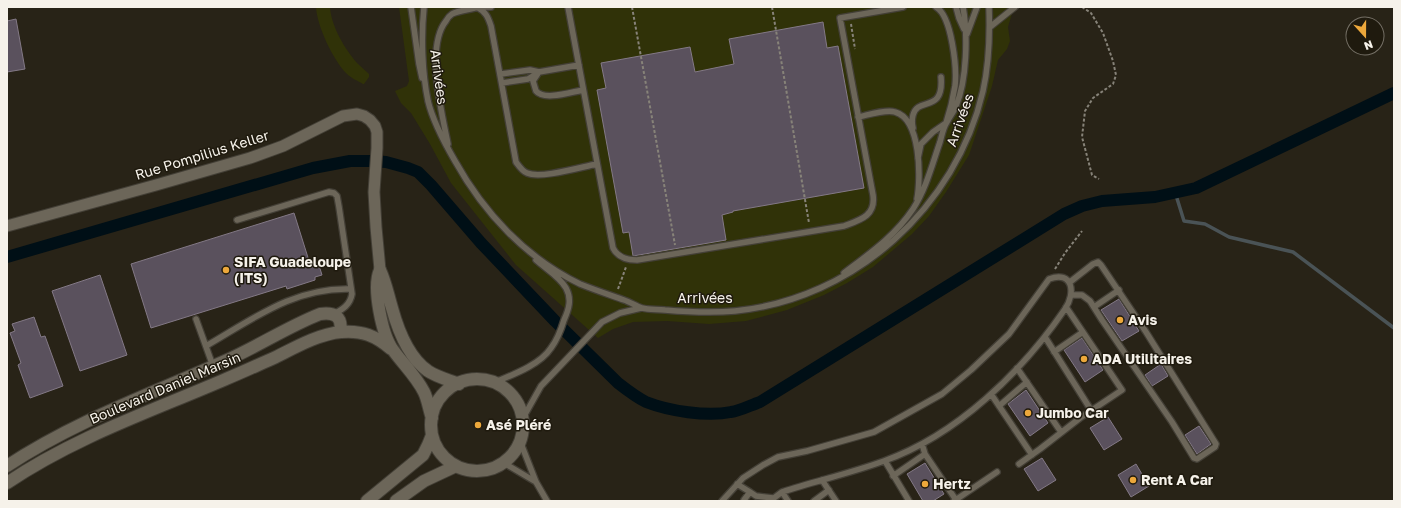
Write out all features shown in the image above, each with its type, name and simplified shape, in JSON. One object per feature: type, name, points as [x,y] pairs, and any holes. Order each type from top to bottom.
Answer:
[{"type":"street","name":"Rue Pompilius Keller","points":[[7,226],[250,158],[283,146],[333,120],[350,114],[357,114],[364,116],[375,126],[377,132],[375,180],[376,227],[380,270]]},
{"type":"street","points":[[380,270],[376,283],[377,294],[381,319],[391,349],[423,391],[432,419]]},
{"type":"street","points":[[380,270],[386,285],[397,325],[412,354],[428,371],[459,384]]},
{"type":"street","points":[[7,466],[82,423],[213,367],[313,316],[330,313],[338,317],[340,322],[340,332]]},
{"type":"street","name":"Boulevard Daniel Marsin","points":[[7,483],[56,453],[112,426],[226,379],[303,344],[340,332],[362,332],[372,335],[391,349]]},
{"type":"street","points":[[476,380],[493,383],[506,390],[516,400],[523,418],[520,441],[516,449],[504,462],[493,468],[480,471],[468,470],[456,466],[440,453],[432,435],[432,419],[436,406],[444,394],[459,384],[476,380]]},
{"type":"street","points":[[367,501],[423,455],[432,435]]},
{"type":"street","points":[[396,501],[424,480],[456,466]]},
{"type":"lane","points":[[411,7],[419,64],[428,98]]},
{"type":"lane","name":"Arrivées","points":[[424,7],[422,27],[423,54],[428,98],[432,114],[468,185],[490,214],[516,240],[546,264],[579,283],[642,308],[695,312],[742,310],[782,302],[826,286],[881,252],[905,230],[927,206],[946,180],[962,152],[974,122],[983,91],[988,59],[990,27],[989,7]]},
{"type":"lane","points":[[451,7],[451,15]]},
{"type":"lane","points":[[478,7],[487,16],[491,26],[516,162],[525,172],[536,175],[597,164]]},
{"type":"lane","points":[[450,152],[440,103],[436,72],[437,43],[443,25],[451,15],[478,7],[491,7]]},
{"type":"lane","points":[[568,7],[613,248],[617,255],[629,260],[676,254],[844,226],[861,220],[868,215],[873,205],[872,192],[840,18],[903,7]]},
{"type":"lane","points":[[826,286],[874,251],[896,230],[913,209],[923,190],[946,123],[955,85],[955,63],[948,25],[944,13],[936,7]]},
{"type":"lane","points":[[956,7],[965,31]]},
{"type":"lane","points":[[963,7],[966,40]]},
{"type":"lane","points":[[918,158],[921,144],[933,132],[946,123],[956,106],[964,71],[966,40],[969,26],[977,7]]},
{"type":"lane","points":[[990,27],[1015,7]]},
{"type":"lane","points":[[502,83],[528,79],[539,72],[578,65]]},
{"type":"lane","points":[[501,74],[530,70],[539,72]]},
{"type":"lane","points":[[539,72],[533,81],[536,91],[541,95],[548,96],[583,90]]},
{"type":"lane","points":[[917,202],[920,176],[912,117],[918,108],[935,101],[939,97],[941,90],[941,77]]},
{"type":"lane","points":[[858,117],[893,111],[901,114],[913,128]]},
{"type":"lane","points":[[237,220],[328,192],[334,193],[337,196],[339,207],[351,289],[348,305],[330,313]]},
{"type":"lane","points":[[493,383],[528,367],[551,350],[559,335],[570,306],[566,288],[516,240]]},
{"type":"lane","points":[[1070,282],[1093,264],[1098,262],[1101,265],[1187,396],[1216,444],[1215,447],[1197,459],[1194,458],[1172,422],[1086,296],[1082,294],[1071,295]]},
{"type":"lane","points":[[722,501],[737,484],[743,478],[762,464],[778,457],[807,451],[874,432],[942,394],[971,370],[1009,334],[1049,279],[1057,276],[1070,282],[1072,290],[1066,308],[1044,337],[1017,368],[991,394],[955,424],[922,444],[885,461],[782,492],[771,500],[756,496],[737,484]]},
{"type":"lane","points":[[206,346],[275,306],[300,296],[326,290],[351,289]]},
{"type":"lane","points":[[1094,307],[1118,290]]},
{"type":"lane","points":[[523,418],[541,386],[602,322],[620,313],[642,308]]},
{"type":"lane","points":[[1019,464],[1091,410],[1122,390],[1066,308]]},
{"type":"lane","points":[[196,319],[213,367]]},
{"type":"lane","points":[[1054,352],[1083,332]]},
{"type":"lane","points":[[1044,337],[1091,410]]},
{"type":"lane","points":[[1017,368],[1061,432]]},
{"type":"lane","points":[[999,406],[1027,382]]},
{"type":"lane","points":[[991,394],[1032,455]]},
{"type":"lane","points":[[520,441],[536,482],[547,501]]},
{"type":"lane","points":[[922,444],[925,454],[955,500],[997,472]]},
{"type":"lane","points":[[893,476],[925,454]]},
{"type":"lane","points":[[885,461],[909,501]]},
{"type":"lane","points":[[504,462],[536,482]]},
{"type":"lane","points":[[822,480],[836,501]]},
{"type":"lane","points":[[814,501],[829,490]]},
{"type":"lane","points":[[744,500],[750,492]]},
{"type":"lane","points":[[782,492],[788,501]]},
{"type":"path","points":[[632,7],[676,254]]},
{"type":"path","points":[[772,7],[811,232]]},
{"type":"path","points":[[1082,7],[1091,13],[1104,33],[1116,75],[1113,84],[1093,98],[1085,111],[1082,137],[1092,175],[1099,179]]},
{"type":"path","points":[[1049,279],[1065,253],[1082,231]]},
{"type":"path","points":[[615,298],[629,260]]},
{"type":"shaded area","points":[[316,7],[330,7],[333,22],[343,44],[357,63],[369,74],[369,77],[364,84],[349,75],[331,52],[319,24]]},
{"type":"shaded area","points":[[399,7],[1014,7],[1008,27],[1010,41],[1007,49],[998,60],[992,86],[969,155],[929,216],[912,234],[873,267],[824,295],[787,310],[746,321],[709,324],[667,321],[633,322],[613,329],[598,338],[516,265],[451,183],[411,113],[401,103],[395,91],[407,86],[409,81]]},
{"type":"building","points":[[16,19],[25,69],[7,72],[7,21]]},
{"type":"building","points":[[823,22],[827,48],[838,46],[864,188],[733,211],[722,215],[726,240],[633,256],[629,232],[623,233],[597,90],[606,88],[601,63],[690,47],[695,72],[734,64],[729,39]]},
{"type":"building","name":"SIFA Guadeloupe (ITS)","points":[[294,213],[310,264],[318,262],[322,275],[315,277],[315,280],[287,289],[286,286],[151,328],[131,264]]},
{"type":"building","points":[[100,275],[127,355],[80,371],[52,291]]},
{"type":"building","name":"Avis","points":[[1119,299],[1139,331],[1122,341],[1101,310]]},
{"type":"building","points":[[34,317],[41,337],[45,336],[63,386],[30,398],[18,365],[21,363],[10,333],[15,331],[12,324]]},
{"type":"building","name":"ADA Utilitaires","points":[[1082,338],[1103,370],[1085,382],[1064,350]]},
{"type":"building","points":[[1161,364],[1168,376],[1152,386],[1145,375]]},
{"type":"building","name":"Jumbo Car","points":[[1026,390],[1048,423],[1030,436],[1008,404]]},
{"type":"building","points":[[1108,417],[1122,439],[1104,450],[1090,428]]},
{"type":"building","points":[[1199,426],[1211,444],[1197,454],[1185,435]]},
{"type":"building","points":[[1042,458],[1056,480],[1038,491],[1024,469]]},
{"type":"building","name":"Hertz","points":[[925,463],[944,494],[933,501],[923,501],[907,474]]},
{"type":"building","name":"Rent A Car","points":[[1136,464],[1149,486],[1131,497],[1118,475]]},
{"type":"waterway","points":[[7,257],[313,168],[350,161],[386,162],[418,172],[481,243],[555,321],[618,383],[635,396],[646,402],[666,408],[688,412],[711,414],[721,413],[738,410],[760,402],[1064,214],[1082,206],[1102,201],[1155,197],[1196,188],[1394,93]]},
{"type":"waterway","points":[[1175,192],[1184,221],[1205,224],[1229,237],[1293,252],[1394,328]]},
{"type":"place","name":"SIFA Guadeloupe (ITS)","points":[[226,270]]},
{"type":"place","name":"Avis","points":[[1120,320]]},
{"type":"place","name":"ADA Utilitaires","points":[[1084,359]]},
{"type":"place","name":"Jumbo Car","points":[[1028,413]]},
{"type":"place","name":"Asé Pléré","points":[[478,425]]},
{"type":"place","name":"Rent A Car","points":[[1133,480]]},
{"type":"place","name":"Hertz","points":[[925,484]]}]
